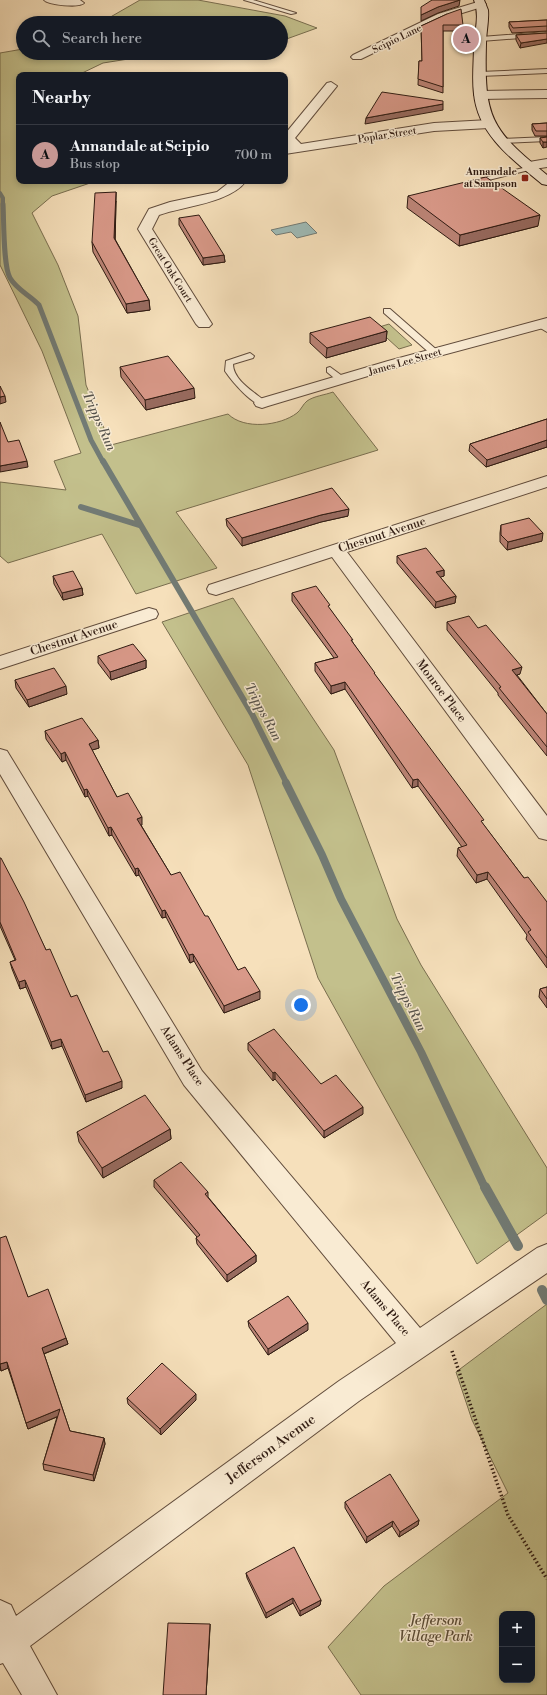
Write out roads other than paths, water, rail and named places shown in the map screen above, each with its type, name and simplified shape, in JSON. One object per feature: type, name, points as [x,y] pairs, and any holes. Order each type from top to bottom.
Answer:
[{"type":"street","points":[[49,0],[79,3]]},
{"type":"street","points":[[480,2],[480,95],[483,110],[489,124],[501,141],[547,181]]},
{"type":"street","name":"Scipio Lane","points":[[357,57],[442,16],[480,2]]},
{"type":"street","points":[[300,149],[288,139],[304,117],[331,86]]},
{"type":"street","points":[[480,95],[547,94]]},
{"type":"street","name":"Poplar Street","points":[[288,150],[434,127],[489,124]]},
{"type":"street","points":[[530,167],[547,163]]},
{"type":"street","name":"Great Oak Court","points":[[204,324],[145,229],[154,212],[175,205],[221,195],[235,184]]},
{"type":"street","name":"James Lee Street","points":[[262,403],[435,353],[545,326]]},
{"type":"street","name":"Chestnut Avenue","points":[[216,589],[544,485]]},
{"type":"street","name":"Monroe Place","points":[[336,550],[547,832]]},
{"type":"street","name":"Chestnut Avenue","points":[[0,663],[149,614]]},
{"type":"street","name":"Adams Place","points":[[0,756],[193,1078],[417,1346]]},
{"type":"street","name":"Jefferson Avenue","points":[[3,1635],[349,1391],[547,1257]]},
{"type":"street","points":[[3,1635],[40,1695]]},
{"type":"lane","points":[[247,0],[294,12]]},
{"type":"lane","points":[[480,39],[547,34]]},
{"type":"lane","points":[[480,74],[547,71]]},
{"type":"lane","points":[[501,141],[547,139]]},
{"type":"lane","points":[[462,184],[530,167]]},
{"type":"lane","points":[[387,311],[435,353]]},
{"type":"lane","points":[[250,356],[229,363],[229,372],[241,386],[262,403]]},
{"type":"lane","points":[[330,370],[342,380]]},
{"type":"water","points":[[306,222],[317,233],[297,238],[291,232],[276,235],[271,230]]},
{"type":"waterway","name":"Tripps Run","points":[[0,193],[3,198],[3,204]]},
{"type":"waterway","name":"Tripps Run","points":[[3,204],[5,254],[10,278],[16,286],[39,305],[91,440],[103,462]]},
{"type":"waterway","name":"Tripps Run","points":[[103,461],[252,714],[287,784]]},
{"type":"waterway","points":[[81,507],[139,525]]},
{"type":"waterway","name":"Tripps Run","points":[[286,783],[322,855],[341,899],[421,1052],[485,1188]]},
{"type":"waterway","name":"Tripps Run","points":[[485,1187],[518,1246]]},
{"type":"waterway","name":"Tripps Run","points":[[542,1290],[547,1300]]},
{"type":"place","name":"Annandale at Scipio","points":[[466,39]]},
{"type":"place","name":"Annandale at Sampson","points":[[525,178]]},
{"type":"park label","name":"Jefferson Village Park","points":[[436,1630]]}]
